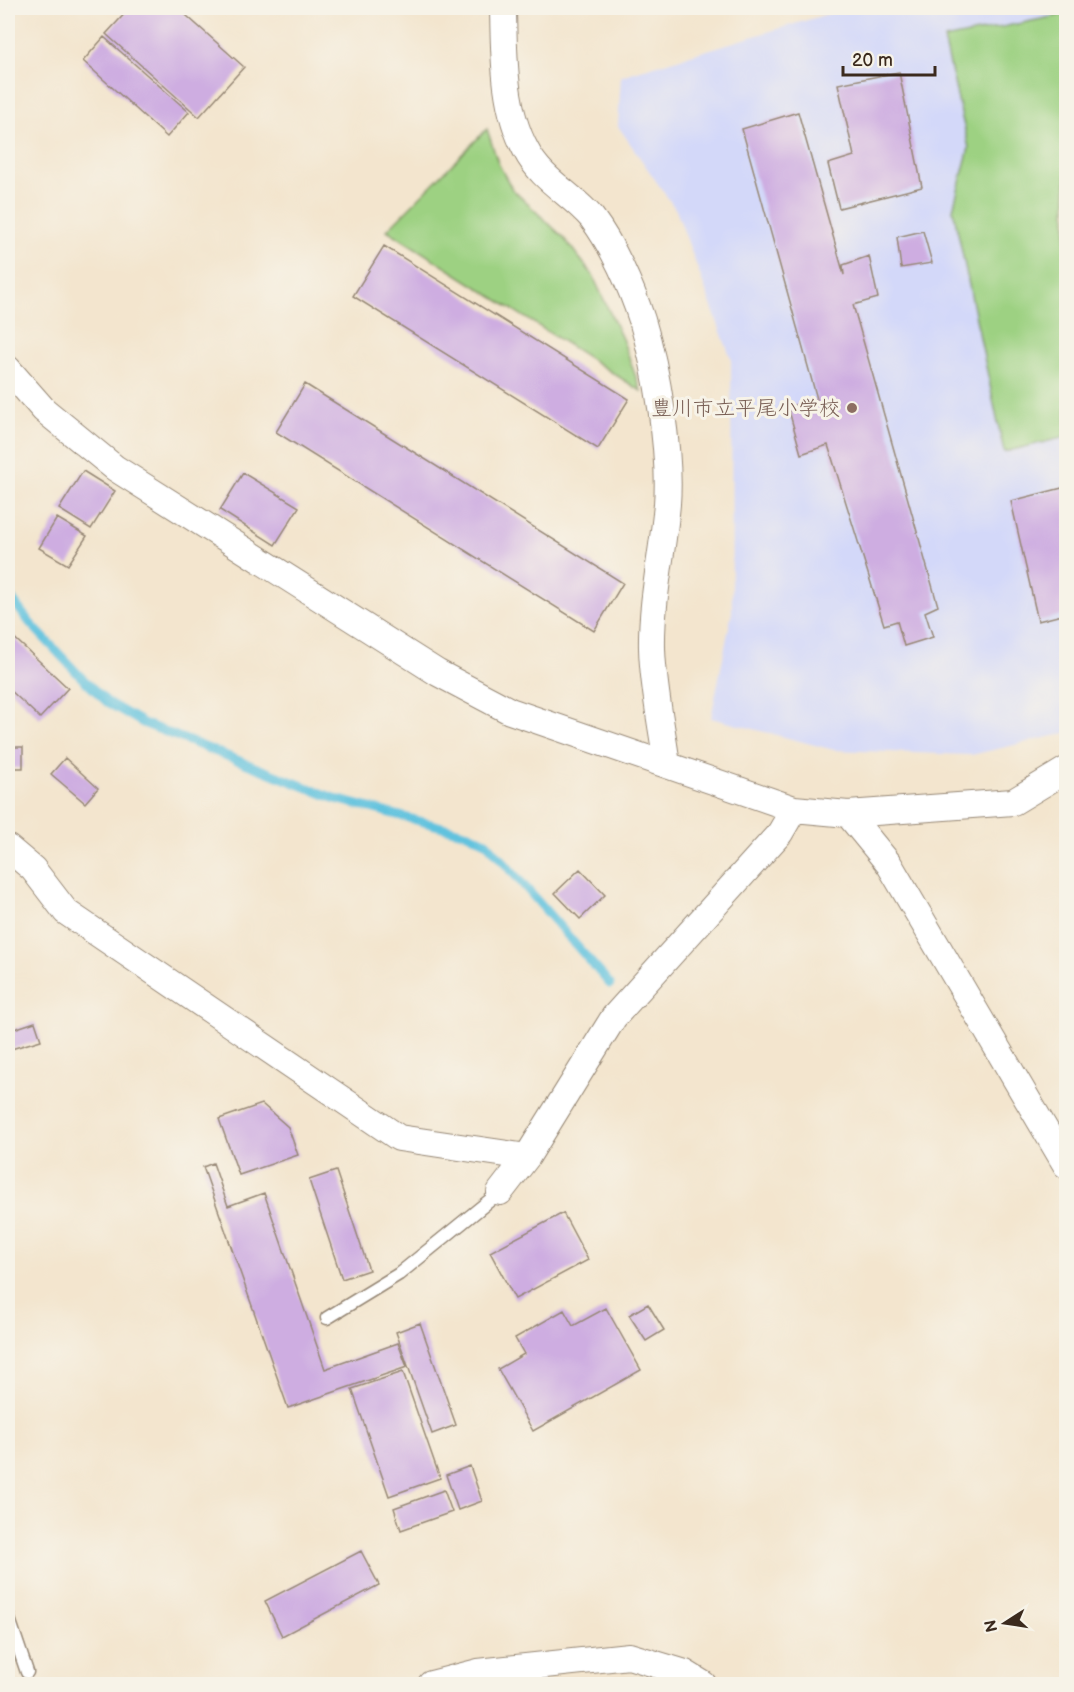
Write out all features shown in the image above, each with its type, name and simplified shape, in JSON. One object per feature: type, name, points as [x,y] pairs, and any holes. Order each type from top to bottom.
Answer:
[{"type":"street","points":[[503,8],[509,94],[517,131],[526,152],[542,172],[591,218],[617,261],[642,320],[652,365],[668,456],[667,502],[652,649],[667,765]]},
{"type":"street","points":[[8,369],[44,410],[115,468],[438,673],[510,711],[794,809],[848,814],[1013,802],[1066,770]]},
{"type":"street","points":[[500,1192],[527,1157],[614,1017],[780,833],[794,809]]},
{"type":"street","points":[[848,814],[889,864],[1066,1165]]},
{"type":"street","points":[[8,848],[33,869],[66,912],[399,1138],[527,1157]]},
{"type":"street","points":[[431,1684],[478,1672],[629,1656],[685,1673],[703,1684]]},
{"type":"lane","points":[[327,1318],[399,1274],[500,1192]]},
{"type":"lane","points":[[8,1616],[27,1672]]},
{"type":"shaded area","points":[[848,8],[1066,8],[1066,733],[971,755],[834,750],[711,718],[732,612],[731,359],[676,210],[618,126],[621,76]]},
{"type":"green space","points":[[1066,14],[1066,437],[1004,452],[953,209],[969,148],[944,39]]},
{"type":"green space","points":[[487,129],[498,163],[512,189],[563,237],[592,274],[623,341],[641,391],[387,230]]},
{"type":"building","points":[[130,8],[178,8],[244,67],[199,117],[106,34]]},
{"type":"building","points":[[104,37],[189,112],[167,137],[83,61]]},
{"type":"building","points":[[899,72],[922,187],[839,208],[828,164],[854,156],[838,84]]},
{"type":"building","points":[[798,112],[844,275],[843,265],[869,256],[878,298],[853,305],[938,606],[925,612],[933,637],[904,646],[897,621],[884,625],[828,445],[801,454],[788,407],[817,399],[742,129]]},
{"type":"building","points":[[923,231],[932,263],[901,268],[897,237]]},
{"type":"building","points":[[384,246],[629,399],[598,449],[353,296]]},
{"type":"building","points":[[305,384],[623,583],[594,631],[276,432]]},
{"type":"building","points":[[83,471],[115,491],[91,529],[59,509]]},
{"type":"building","points":[[243,473],[299,507],[275,545],[220,510]]},
{"type":"building","points":[[1066,487],[1066,614],[1038,621],[1011,501]]},
{"type":"building","points":[[57,518],[87,536],[68,565],[39,548]]},
{"type":"building","points":[[8,632],[68,688],[40,718],[8,688]]},
{"type":"building","points":[[8,747],[23,747],[23,768],[8,768]]},
{"type":"building","points":[[65,758],[98,788],[85,803],[51,774]]},
{"type":"building","points":[[580,869],[605,895],[580,919],[555,893]]},
{"type":"building","points":[[35,1022],[41,1040],[8,1050],[8,1031]]},
{"type":"building","points":[[262,1104],[288,1127],[298,1155],[239,1175],[219,1119]]},
{"type":"building","points":[[213,1163],[228,1206],[264,1193],[325,1369],[398,1343],[407,1367],[288,1408],[203,1167]]},
{"type":"building","points":[[336,1171],[369,1270],[342,1279],[309,1180]]},
{"type":"building","points":[[563,1213],[588,1260],[515,1299],[490,1252]]},
{"type":"building","points":[[648,1304],[664,1330],[646,1341],[629,1315]]},
{"type":"building","points":[[606,1308],[641,1370],[533,1431],[498,1369],[524,1354],[515,1338],[564,1310],[573,1326]]},
{"type":"building","points":[[420,1323],[456,1425],[432,1434],[396,1332]]},
{"type":"building","points":[[403,1372],[440,1478],[389,1496],[352,1389]]},
{"type":"building","points":[[470,1466],[482,1501],[458,1510],[446,1475]]},
{"type":"building","points":[[444,1490],[452,1512],[401,1530],[394,1508]]},
{"type":"building","points":[[361,1551],[379,1585],[282,1636],[265,1601]]},
{"type":"waterway","points":[[8,594],[30,623],[107,702],[143,723],[336,799],[469,834],[486,842],[610,984]]},
{"type":"place","name":"豊川市立平尾小学校","points":[[852,408]]}]
